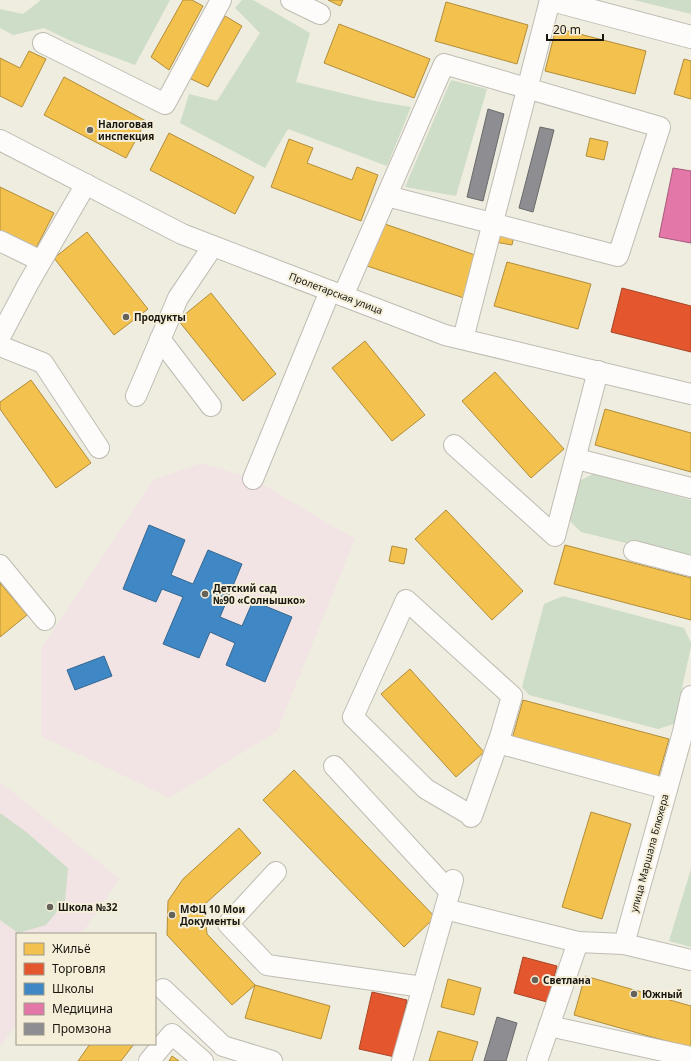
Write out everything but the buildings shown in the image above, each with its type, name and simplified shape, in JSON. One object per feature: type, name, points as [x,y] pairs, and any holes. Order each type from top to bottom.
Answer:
[{"type":"main road","points":[[551,0],[691,37]]},
{"type":"street","points":[[43,43],[165,104],[221,0]]},
{"type":"street","points":[[291,0],[320,14]]},
{"type":"street","points":[[463,339],[551,0]]},
{"type":"street","points":[[253,479],[337,293],[387,196],[444,64],[660,127],[618,256],[387,196]]},
{"type":"street","name":"Пролетарская улица","points":[[0,140],[182,234],[444,335],[691,394]]},
{"type":"street","points":[[0,337],[41,261],[86,184]]},
{"type":"street","points":[[0,242],[41,261]]},
{"type":"street","points":[[136,396],[178,298],[213,246]]},
{"type":"street","points":[[160,339],[211,406]]},
{"type":"street","points":[[0,346],[43,363],[99,448]]},
{"type":"street","points":[[454,445],[555,536],[577,459],[598,371]]},
{"type":"street","points":[[577,459],[691,488]]},
{"type":"street","points":[[634,552],[691,566]]},
{"type":"street","points":[[0,565],[45,620]]},
{"type":"street","points":[[406,600],[512,696],[498,743],[471,816],[426,789],[353,718],[406,600]]},
{"type":"street","name":"улица Маршала Блюхера","points":[[624,944],[667,789],[687,733],[691,696]]},
{"type":"street","points":[[498,743],[667,789]]},
{"type":"street","points":[[334,766],[449,894],[578,942],[624,944],[691,960]]},
{"type":"street","points":[[276,872],[228,924],[267,965],[423,987]]},
{"type":"street","points":[[402,1061],[449,894]]},
{"type":"street","points":[[537,1061],[578,942]]},
{"type":"street","points":[[163,989],[224,1046],[272,1061]]},
{"type":"street","points":[[549,1026],[691,1057]]},
{"type":"street","points":[[149,1061],[172,1034],[202,1061]]},
{"type":"shaded area","name":"Детский сад №90 «Солнышко»","points":[[201,463],[253,479],[355,539],[277,731],[170,798],[41,736],[41,649],[153,480]]},
{"type":"shaded area","name":"Школа №32","points":[[0,782],[120,879],[82,933],[16,933],[16,1024],[0,1047]]},
{"type":"green space","points":[[41,0],[170,0],[135,65],[71,41],[44,28],[13,35],[0,28],[0,9],[23,14]]},
{"type":"green space","points":[[242,0],[253,0],[310,33],[296,82],[375,101],[411,107],[387,166],[288,129],[265,168],[180,123],[189,94],[217,101],[260,33],[235,8]]},
{"type":"green space","points":[[634,0],[691,0],[691,14]]},
{"type":"green space","points":[[451,80],[487,89],[456,196],[405,187]]},
{"type":"green space","points":[[593,474],[691,500],[691,559],[581,532],[568,519],[581,480]]},
{"type":"green space","points":[[563,596],[684,628],[691,643],[691,647],[674,724],[658,729],[529,695],[522,687],[544,604]]},
{"type":"green space","points":[[0,813],[25,831],[68,868],[65,902],[46,925],[18,933],[0,920]]},
{"type":"green space","points":[[691,869],[691,947],[669,941]]},
{"type":"place","name":"Налоговая инспекция","points":[[90,130]]},
{"type":"place","name":"Продукты","points":[[126,317]]},
{"type":"place","name":"Детский сад №90 «Солнышко»","points":[[205,594]]},
{"type":"place","name":"Школа №32","points":[[50,907]]},
{"type":"place","name":"МФЦ 10 Мои Документы","points":[[172,915]]},
{"type":"place","name":"Светлана","points":[[535,980]]},
{"type":"place","name":"Южный","points":[[634,994]]}]
